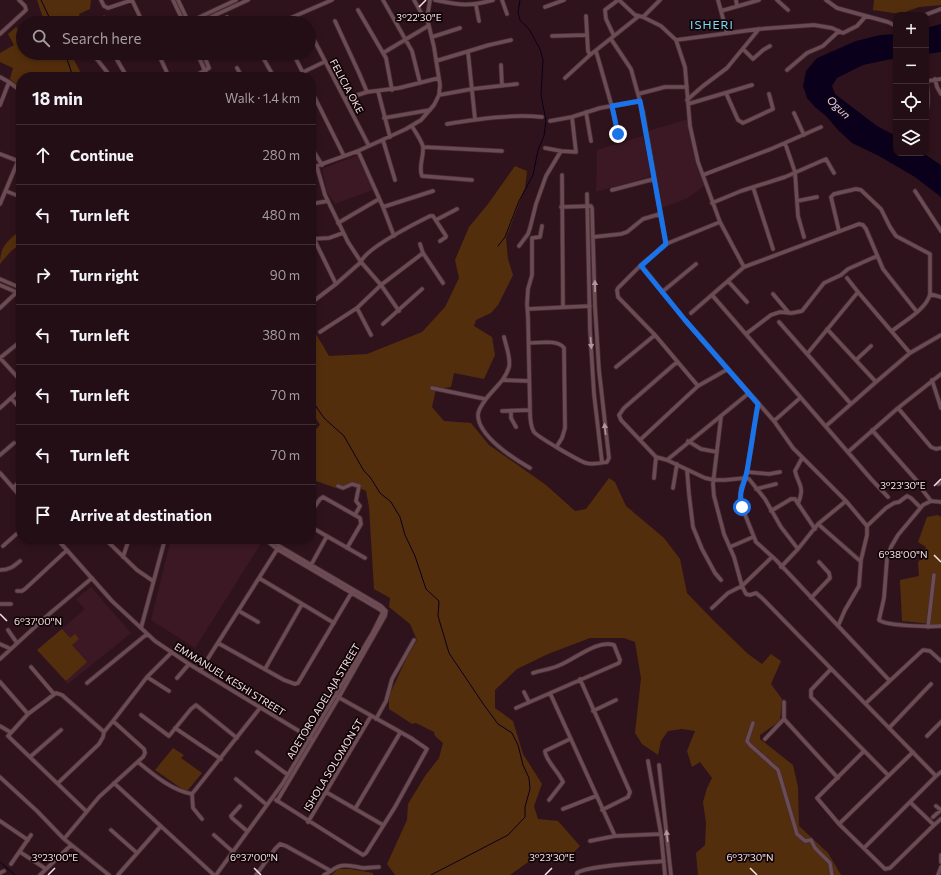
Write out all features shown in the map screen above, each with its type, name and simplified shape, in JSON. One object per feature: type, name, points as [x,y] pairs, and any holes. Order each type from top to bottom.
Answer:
[{"type":"street","points":[[19,0],[26,8],[26,10],[20,16]]},
{"type":"street","points":[[101,0],[104,6],[108,8],[132,0],[140,16]]},
{"type":"street","points":[[173,0],[183,16]]},
{"type":"street","points":[[178,0],[184,16]]},
{"type":"street","points":[[202,16],[236,0]]},
{"type":"street","points":[[213,16],[248,0]]},
{"type":"street","points":[[295,16],[332,0]]},
{"type":"street","points":[[383,0],[406,39],[414,58],[420,83]]},
{"type":"street","points":[[414,0],[423,16],[427,18]]},
{"type":"street","points":[[316,167],[358,151],[412,126],[421,120],[437,100],[439,95],[439,78],[432,36],[427,18],[430,0]]},
{"type":"street","points":[[435,0],[462,5],[476,5],[494,0]]},
{"type":"street","points":[[502,0],[506,14]]},
{"type":"street","points":[[545,7],[564,0]]},
{"type":"street","points":[[614,36],[606,19],[605,10],[618,0],[635,15],[643,16],[661,26],[676,40],[685,67],[687,102],[695,150],[720,222],[744,267]]},
{"type":"street","points":[[643,16],[660,0]]},
{"type":"street","points":[[718,0],[727,33]]},
{"type":"street","points":[[736,0],[737,6]]},
{"type":"street","points":[[721,11],[760,0]]},
{"type":"street","points":[[778,0],[788,10]]},
{"type":"street","points":[[826,0],[838,8],[893,24]]},
{"type":"street","points":[[476,5],[479,22]]},
{"type":"street","points":[[929,14],[941,9]]},
{"type":"street","points":[[358,10],[388,64],[392,90]]},
{"type":"street","points":[[586,16],[586,36],[590,55]]},
{"type":"street","points":[[565,78],[590,55],[639,16]]},
{"type":"street","points":[[676,40],[759,29],[814,25],[823,25],[843,32],[851,29],[866,16]]},
{"type":"street","points":[[0,34],[16,19]]},
{"type":"street","points":[[335,21],[367,92]]},
{"type":"street","points":[[383,53],[428,26]]},
{"type":"street","points":[[432,36],[460,28]]},
{"type":"street","points":[[687,102],[703,86],[728,68],[759,29]]},
{"type":"street","points":[[787,70],[807,54],[823,46],[839,31]]},
{"type":"street","points":[[552,36],[586,36]]},
{"type":"street","points":[[611,39],[631,69],[640,101],[666,244]]},
{"type":"street","points":[[436,62],[489,45],[511,40]]},
{"type":"street","name":"FELICIA OKE","points":[[316,45],[369,146]]},
{"type":"street","points":[[744,49],[754,59],[763,50],[770,46]]},
{"type":"street","points":[[596,51],[612,106],[618,134]]},
{"type":"street","points":[[468,52],[476,120]]},
{"type":"street","points":[[98,60],[107,72]]},
{"type":"street","points":[[117,60],[124,72]]},
{"type":"street","points":[[162,60],[168,72]]},
{"type":"street","points":[[200,60],[205,71],[209,68],[206,60]]},
{"type":"street","points":[[264,60],[271,72]]},
{"type":"street","points":[[296,60],[302,72],[324,62]]},
{"type":"street","points":[[501,65],[502,86]]},
{"type":"street","points":[[237,68],[239,72]]},
{"type":"street","points":[[0,77],[16,87]]},
{"type":"street","points":[[345,99],[367,92],[392,90],[439,78]]},
{"type":"street","points":[[936,79],[937,87],[941,94]]},
{"type":"street","points":[[929,81],[941,79]]},
{"type":"street","points":[[0,105],[9,82]]},
{"type":"street","points":[[439,95],[472,89],[517,84]]},
{"type":"street","points":[[687,102],[752,85]]},
{"type":"street","points":[[638,94],[665,87],[687,86]]},
{"type":"street","points":[[378,91],[390,137]]},
{"type":"street","points":[[726,93],[738,120],[743,123],[773,109],[769,94]]},
{"type":"street","points":[[316,100],[344,156]]},
{"type":"street","points":[[550,121],[640,101]]},
{"type":"street","points":[[384,118],[430,110]]},
{"type":"street","points":[[586,112],[591,141]]},
{"type":"street","points":[[794,113],[804,135]]},
{"type":"street","points":[[447,124],[518,116],[542,117]]},
{"type":"street","points":[[545,148],[561,151],[576,151],[572,117]]},
{"type":"street","points":[[412,126],[423,147],[421,163],[422,176],[472,180]]},
{"type":"street","points":[[703,175],[784,144],[821,127]]},
{"type":"street","points":[[383,140],[395,180]]},
{"type":"street","points":[[784,144],[795,172],[798,216],[804,237]]},
{"type":"street","points":[[423,147],[502,151]]},
{"type":"street","points":[[358,151],[394,236]]},
{"type":"street","points":[[519,246],[528,234],[536,204],[546,176],[561,151]]},
{"type":"street","points":[[0,154],[16,161]]},
{"type":"street","points":[[316,158],[320,166],[328,201],[343,233],[361,262],[381,285],[399,311]]},
{"type":"street","points":[[712,202],[786,177],[826,160],[834,173]]},
{"type":"street","points":[[0,204],[16,169]]},
{"type":"street","points":[[562,175],[563,307]]},
{"type":"street","points":[[612,190],[654,179]]},
{"type":"street","points":[[753,187],[773,249]]},
{"type":"street","points":[[839,231],[831,197],[834,194],[856,189],[861,190],[881,209],[896,236],[930,254],[930,294],[926,303],[917,312],[892,331]]},
{"type":"street","points":[[6,191],[16,195]]},
{"type":"street","points":[[383,207],[433,191]]},
{"type":"street","points":[[915,191],[941,231]]},
{"type":"street","points":[[587,194],[589,306],[594,394],[602,462]]},
{"type":"street","points":[[797,200],[817,198]]},
{"type":"street","points":[[338,223],[379,199]]},
{"type":"street","points":[[316,203],[328,201]]},
{"type":"street","points":[[542,226],[540,238],[532,239],[532,275],[527,294],[530,410],[533,431],[541,438],[587,463],[608,462],[609,458],[595,306],[592,208],[590,206],[562,207]]},
{"type":"street","points":[[436,220],[457,209]]},
{"type":"street","points":[[588,238],[627,232],[643,219],[660,214]]},
{"type":"street","points":[[316,298],[336,284],[361,262],[366,255],[394,236],[431,215],[446,236],[440,241]]},
{"type":"street","points":[[698,386],[654,335],[618,297],[617,294],[618,288],[666,244],[720,222]]},
{"type":"street","points":[[691,313],[744,267],[859,224],[863,225],[866,229],[877,256],[887,274],[917,312]]},
{"type":"street","points":[[316,239],[329,238],[343,233]]},
{"type":"street","points":[[420,244],[422,252],[443,283]]},
{"type":"street","points":[[316,246],[336,284]]},
{"type":"street","points":[[320,332],[357,308],[381,285],[422,252]]},
{"type":"street","points":[[746,334],[771,315],[780,312],[789,313],[802,311],[824,283],[841,275],[848,269],[877,256]]},
{"type":"street","points":[[662,292],[696,264]]},
{"type":"street","points":[[641,266],[774,421],[793,448],[846,501],[867,526],[868,535],[862,560],[859,586],[845,610],[838,626]]},
{"type":"street","points":[[847,278],[910,353]]},
{"type":"street","points":[[0,279],[16,286]]},
{"type":"street","points":[[728,281],[747,302]]},
{"type":"street","points":[[0,285],[16,292]]},
{"type":"street","points":[[383,324],[422,289]]},
{"type":"street","points":[[807,354],[858,292]]},
{"type":"street","points":[[773,294],[789,313]]},
{"type":"street","points":[[930,294],[941,297]]},
{"type":"street","points":[[0,308],[16,295]]},
{"type":"street","points":[[712,295],[800,398],[888,497]]},
{"type":"street","points":[[528,309],[595,306]]},
{"type":"street","points":[[357,308],[371,335]]},
{"type":"street","points":[[779,322],[851,404]]},
{"type":"street","points":[[827,329],[876,382]]},
{"type":"street","points":[[616,367],[654,335]]},
{"type":"street","points":[[826,426],[910,353],[941,335]]},
{"type":"street","points":[[504,337],[510,360],[509,366],[503,380],[486,399],[478,413],[483,430],[499,446],[530,468]]},
{"type":"street","points":[[528,343],[558,343],[564,348],[566,428],[557,446]]},
{"type":"street","points":[[16,345],[0,358],[16,376]]},
{"type":"street","points":[[856,360],[871,346]]},
{"type":"street","points":[[677,362],[620,413],[619,416],[621,420],[656,457],[667,460],[700,476],[714,480],[745,478],[751,481],[765,499],[781,527],[798,550]]},
{"type":"street","points":[[640,440],[698,386],[728,369]]},
{"type":"street","points":[[848,452],[898,408],[941,374]]},
{"type":"street","points":[[503,380],[529,381]]},
{"type":"street","points":[[932,380],[941,408]]},
{"type":"street","points":[[432,388],[486,399]]},
{"type":"street","points":[[667,460],[688,441],[749,393]]},
{"type":"street","points":[[0,408],[16,394]]},
{"type":"street","points":[[594,394],[602,394]]},
{"type":"street","points":[[11,398],[16,404]]},
{"type":"street","points":[[774,421],[800,398]]},
{"type":"street","points":[[758,404],[740,499],[753,536],[757,544],[782,567],[889,680]]},
{"type":"street","points":[[898,408],[931,447],[936,450],[941,448]]},
{"type":"street","points":[[502,411],[530,410]]},
{"type":"street","points":[[511,411],[516,427]]},
{"type":"street","points":[[720,417],[713,489],[724,534],[742,586],[748,595],[756,593],[762,598],[890,727],[936,776]]},
{"type":"street","points":[[872,430],[917,481]]},
{"type":"street","points":[[688,441],[701,449],[717,452]]},
{"type":"street","points":[[0,454],[14,443]]},
{"type":"street","points":[[654,478],[656,457]]},
{"type":"street","points":[[798,504],[802,493],[802,488],[796,470],[802,458]]},
{"type":"street","points":[[673,488],[676,464]]},
{"type":"street","points":[[687,470],[688,494],[693,527],[715,573],[721,580]]},
{"type":"street","points":[[746,472],[769,474],[780,472]]},
{"type":"street","points":[[0,473],[16,491]]},
{"type":"street","points":[[338,486],[343,488],[352,484],[359,486],[356,501],[360,506],[355,514]]},
{"type":"street","points":[[756,489],[776,484]]},
{"type":"street","points":[[13,488],[16,485]]},
{"type":"street","points":[[921,488],[931,501]]},
{"type":"street","points":[[867,526],[886,508],[899,502],[907,496],[920,507]]},
{"type":"street","points":[[316,505],[323,497],[360,518],[362,522],[347,548]]},
{"type":"street","points":[[771,511],[793,498],[815,529]]},
{"type":"street","points":[[782,567],[798,550],[818,524],[846,501]]},
{"type":"street","points":[[941,502],[931,501],[920,507],[898,535],[888,554],[884,579],[884,598],[879,620],[882,622],[928,627],[941,626]]},
{"type":"street","points":[[818,524],[858,560],[862,560]]},
{"type":"street","points":[[316,530],[365,558]]},
{"type":"street","points":[[3,546],[16,534]]},
{"type":"street","points":[[310,566],[327,536]]},
{"type":"street","points":[[730,548],[753,536]]},
{"type":"street","name":"EMMANUEL KESHI STREET","points":[[62,544],[112,601],[147,634],[188,664],[312,739]]},
{"type":"street","points":[[109,544],[137,570],[153,582]]},
{"type":"street","points":[[123,557],[127,544]]},
{"type":"street","points":[[141,628],[164,544]]},
{"type":"street","points":[[273,544],[352,591],[383,611],[385,616],[277,801]]},
{"type":"street","points":[[200,671],[278,547]]},
{"type":"street","points":[[17,591],[22,591],[67,550]]},
{"type":"street","points":[[712,608],[728,593],[742,586],[772,557]]},
{"type":"street","points":[[0,570],[12,568],[20,561]]},
{"type":"street","points":[[811,598],[830,578],[829,574],[819,562]]},
{"type":"street","points":[[928,627],[934,575]]},
{"type":"street","points":[[0,659],[48,615],[92,578]]},
{"type":"street","points":[[259,578],[334,623]]},
{"type":"street","points":[[218,642],[284,680],[295,684],[298,683],[352,591]]},
{"type":"street","points":[[0,604],[11,604]]},
{"type":"street","points":[[265,669],[302,604]]},
{"type":"street","points":[[239,610],[258,622]]},
{"type":"street","name":"ADETORO ADELAJA STREET","points":[[337,696],[372,634],[383,611]]},
{"type":"street","points":[[8,630],[17,643]]},
{"type":"street","points":[[87,683],[147,634]]},
{"type":"street","points":[[376,719],[386,701],[392,679],[414,640]]},
{"type":"street","points":[[0,644],[11,649]]},
{"type":"street","points":[[516,708],[620,662],[620,660],[614,645],[606,644],[592,648],[560,665],[533,673]]},
{"type":"street","points":[[866,703],[923,650],[930,651],[941,661]]},
{"type":"street","points":[[58,783],[99,744],[104,732],[147,677],[172,652]]},
{"type":"street","points":[[177,678],[188,664]]},
{"type":"street","points":[[31,667],[54,694]]},
{"type":"street","points":[[831,669],[811,690],[811,697],[888,775]]},
{"type":"street","points":[[147,677],[169,691]]},
{"type":"street","points":[[580,679],[630,792],[628,797],[602,810]]},
{"type":"street","points":[[0,682],[28,714]]},
{"type":"street","points":[[890,727],[931,684]]},
{"type":"street","points":[[524,692],[528,702]]},
{"type":"street","points":[[86,811],[8,736],[10,732],[28,714],[54,694],[60,693],[104,732]]},
{"type":"street","points":[[550,693],[615,836]]},
{"type":"street","points":[[273,798],[308,822],[363,855],[366,854],[427,749],[337,696]]},
{"type":"street","points":[[593,711],[616,700]]},
{"type":"street","points":[[784,702],[784,718],[838,778]]},
{"type":"street","points":[[141,715],[169,736],[190,709],[196,705],[237,738]]},
{"type":"street","points":[[202,819],[193,808],[192,794],[260,708]]},
{"type":"street","name":"ISHOLA SOLOMON ST","points":[[308,822],[371,716]]},
{"type":"street","points":[[765,739],[784,718]]},
{"type":"street","points":[[64,839],[86,811],[114,782],[137,764],[145,753],[144,749],[114,720]]},
{"type":"street","points":[[927,736],[941,722]]},
{"type":"street","points":[[753,723],[747,741],[778,770],[797,834],[805,841],[811,840],[815,848],[830,863],[832,875]]},
{"type":"street","points":[[0,726],[10,732]]},
{"type":"street","points":[[176,728],[221,758]]},
{"type":"street","points":[[30,757],[61,730]]},
{"type":"street","points":[[355,809],[400,733]]},
{"type":"street","name":"ADETORO ADELAJA STREET","points":[[215,875],[273,798],[312,739]]},
{"type":"street","points":[[549,800],[563,782],[554,766],[548,760],[545,751],[570,739]]},
{"type":"street","points":[[864,751],[817,798],[839,824],[882,866],[888,869],[890,868],[941,819]]},
{"type":"street","points":[[258,752],[288,775]]},
{"type":"street","points":[[839,824],[913,752]]},
{"type":"street","points":[[648,761],[661,834],[665,875]]},
{"type":"street","points":[[137,764],[179,791],[192,794]]},
{"type":"street","points":[[659,765],[671,875]]},
{"type":"street","points":[[864,848],[941,772]]},
{"type":"street","points":[[0,777],[37,811],[64,839],[109,875]]},
{"type":"street","points":[[236,779],[267,805]]},
{"type":"street","points":[[114,782],[127,796],[215,875]]},
{"type":"street","points":[[326,792],[383,825]]},
{"type":"street","points":[[563,809],[596,796]]},
{"type":"street","points":[[655,798],[663,796]]},
{"type":"street","points":[[910,802],[934,825]]},
{"type":"street","points":[[240,806],[231,816],[247,831]]},
{"type":"street","points":[[933,817],[941,810],[936,806]]},
{"type":"street","points":[[0,821],[28,840]]},
{"type":"street","points":[[118,875],[161,826]]},
{"type":"street","points":[[111,830],[137,853]]},
{"type":"street","points":[[590,841],[615,836],[661,834]]},
{"type":"street","points":[[11,864],[32,835]]},
{"type":"street","points":[[214,835],[232,851]]},
{"type":"street","points":[[256,875],[280,844],[331,871]]},
{"type":"street","points":[[40,875],[71,845]]},
{"type":"street","points":[[20,852],[46,869]]},
{"type":"street","points":[[941,855],[941,862]]},
{"type":"street","points":[[577,875],[580,871],[594,868],[664,861]]},
{"type":"street","points":[[324,875],[344,864],[364,868],[379,867]]},
{"type":"street","points":[[938,875],[941,867]]},
{"type":"shaded area","points":[[37,0],[91,0],[90,9],[79,14],[79,16],[42,16]]},
{"type":"shaded area","points":[[874,0],[941,0],[941,5],[919,7],[905,12],[893,13],[873,10]]},
{"type":"shaded area","points":[[16,27],[16,60],[74,60],[80,72],[16,72],[16,84],[10,79],[13,68],[0,62],[0,53],[14,45],[8,34]]},
{"type":"shaded area","points":[[688,119],[693,152],[704,186],[688,198],[662,208],[648,131]]},
{"type":"shaded area","points":[[643,136],[652,176],[596,192],[597,150]]},
{"type":"shaded area","points":[[358,155],[373,190],[335,204],[327,192],[322,169]]},
{"type":"shaded area","points":[[515,166],[527,171],[525,188],[506,238],[508,259],[513,275],[498,305],[491,313],[476,320],[474,326],[492,337],[495,355],[484,379],[454,373],[451,387],[436,389],[432,407],[444,421],[471,423],[489,445],[546,485],[575,511],[586,509],[609,478],[615,482],[626,506],[664,538],[680,559],[687,593],[748,654],[762,664],[771,654],[781,661],[771,684],[782,699],[780,721],[760,735],[760,739],[793,765],[798,787],[799,826],[828,853],[841,875],[698,875],[696,853],[705,845],[706,823],[703,802],[712,778],[700,762],[692,767],[687,751],[695,731],[682,729],[668,731],[661,741],[658,755],[642,744],[635,733],[641,678],[635,642],[624,638],[590,638],[548,654],[517,669],[495,690],[495,708],[513,721],[523,754],[542,784],[534,806],[538,819],[558,821],[580,846],[567,859],[531,860],[510,875],[395,875],[387,864],[407,820],[408,804],[425,776],[439,758],[443,743],[435,736],[434,732],[416,723],[412,724],[389,709],[389,696],[407,657],[417,640],[410,624],[389,607],[390,598],[374,589],[369,507],[366,491],[349,483],[342,490],[316,481],[316,429],[320,425],[316,419],[316,334],[329,356],[367,354],[422,332],[445,307],[459,278],[455,260],[469,227],[488,204]]},
{"type":"shaded area","points":[[16,234],[16,248],[0,264],[3,248]]},
{"type":"shaded area","points":[[938,515],[941,517],[941,625],[902,621],[900,580],[919,576],[918,563],[926,547],[918,542],[927,517]]},
{"type":"shaded area","points":[[170,544],[261,544],[195,648],[151,620]]},
{"type":"shaded area","points":[[91,587],[131,633],[68,684],[37,650],[85,609],[76,599]]},
{"type":"shaded area","points":[[62,629],[70,638],[75,634],[79,639],[72,645],[87,662],[66,681],[37,650]]},
{"type":"shaded area","points":[[173,748],[184,755],[181,758],[202,773],[188,790],[185,791],[155,770]]},
{"type":"shaded area","points":[[338,869],[350,869],[373,873],[373,875],[332,875]]},
{"type":"water","points":[[941,24],[941,52],[929,54],[929,27]]},
{"type":"water","name":"Ogun","points":[[893,34],[893,59],[863,65],[837,78],[832,86],[835,94],[877,126],[893,134],[893,156],[928,156],[941,165],[941,197],[915,177],[879,156],[852,143],[807,98],[803,86],[806,71],[817,58],[856,41],[880,35]]},
{"type":"waterway","points":[[41,0],[49,16]]},
{"type":"waterway","points":[[498,246],[505,237],[519,201],[533,175],[538,150],[544,136],[546,121],[541,95],[543,60],[540,49],[529,29],[520,20],[518,12],[520,0]]},
{"type":"waterway","points":[[67,60],[71,72]]},
{"type":"waterway","points":[[316,406],[324,418],[344,436],[364,471],[370,477],[380,493],[391,502],[400,517],[405,535],[415,556],[426,589],[439,601],[438,616],[449,653],[498,724],[512,733],[518,745],[523,765],[529,778],[530,789],[525,807],[525,817],[508,835],[431,875]]},
{"type":"waterway","points":[[0,862],[15,875]]},
{"type":"district","name":"ISHERI","points":[[712,24]]},
{"type":"route","points":[[618,134],[612,106],[640,101],[666,244],[641,266],[685,320],[758,404],[745,478],[740,494],[742,507]]}]
